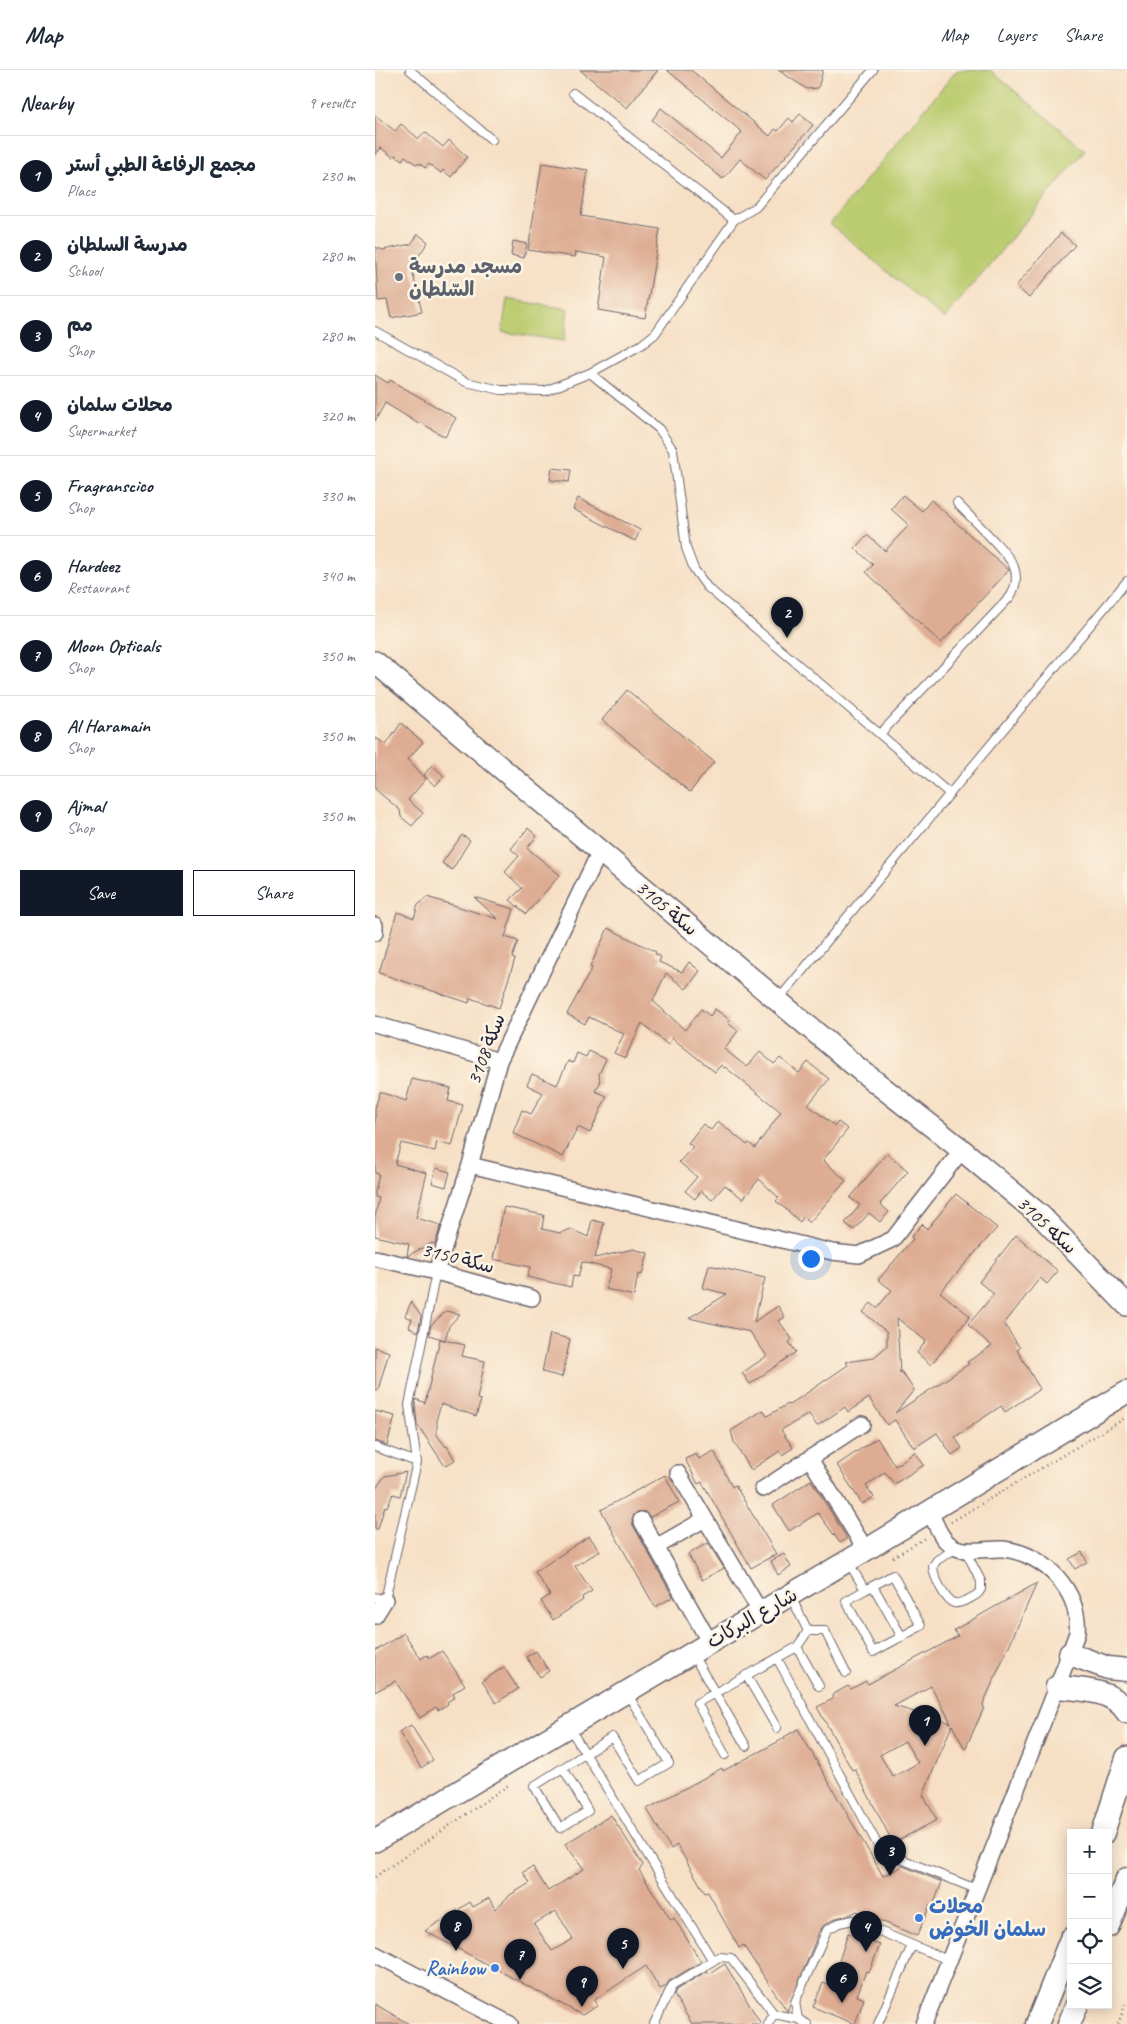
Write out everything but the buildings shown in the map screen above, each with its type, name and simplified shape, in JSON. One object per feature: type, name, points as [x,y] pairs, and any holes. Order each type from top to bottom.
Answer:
[{"type":"main road","points":[[1070,1654],[1108,1668],[1127,1670]]},
{"type":"main road","points":[[1057,1687],[1103,1694],[1122,1704],[1127,1712]]},
{"type":"main road","points":[[1104,1829],[1127,1758]]},
{"type":"main road","points":[[1112,1834],[1127,1796]]},
{"type":"main road","points":[[1111,1919],[1127,1880]]},
{"type":"main road","points":[[1037,2024],[1067,1949]]},
{"type":"main road","points":[[1069,2024],[1075,2009]]},
{"type":"street","name":"سكة 3105","points":[[375,662],[777,1001],[859,1069],[962,1150]]},
{"type":"street","name":"سكة 3108","points":[[436,1272],[470,1165],[499,1061],[600,852]]},
{"type":"street","points":[[375,925],[375,933]]},
{"type":"street","points":[[375,1024],[499,1061]]},
{"type":"street","points":[[470,1165],[832,1252],[859,1255],[893,1239],[962,1150]]},
{"type":"street","name":"سكه 3105","points":[[962,1150],[1041,1216],[1127,1305]]},
{"type":"street","name":"سكة 3150","points":[[375,1258],[436,1272],[531,1298]]},
{"type":"street","name":"شارع البركات","points":[[375,1841],[790,1596],[1127,1392]]},
{"type":"street","points":[[763,1489],[862,1424]]},
{"type":"street","points":[[810,1459],[867,1550]]},
{"type":"street","points":[[678,1473],[761,1613]]},
{"type":"street","points":[[924,2024],[1070,1654],[1077,1633],[1078,1616],[1069,1593],[1056,1576],[1035,1559],[1022,1553],[1005,1549],[961,1549],[944,1538],[930,1512]]},
{"type":"street","points":[[657,1547],[705,1518]]},
{"type":"street","points":[[641,1520],[657,1547],[701,1648]]},
{"type":"street","points":[[375,1616],[380,1598]]},
{"type":"street","points":[[375,1954],[510,2024]]},
{"type":"lane","points":[[410,70],[491,140]]},
{"type":"lane","points":[[375,331],[466,382],[501,390],[545,391],[590,373],[641,345],[655,334],[734,220],[757,207],[873,70]]},
{"type":"lane","points":[[573,93],[734,220]]},
{"type":"lane","points":[[590,373],[659,429],[673,450],[686,548],[694,570],[707,587],[950,794]]},
{"type":"lane","points":[[880,734],[1010,597],[1014,590],[1016,581],[1011,561],[957,503]]},
{"type":"lane","points":[[777,1001],[1127,581]]},
{"type":"lane","points":[[380,1598],[417,1462],[409,1405],[436,1272]]},
{"type":"lane","points":[[375,1447],[417,1462]]},
{"type":"lane","points":[[961,1549],[981,1581],[981,1589],[976,1596],[953,1603],[947,1598],[933,1572],[933,1566],[937,1560],[961,1549]]},
{"type":"lane","points":[[848,1561],[865,1590]]},
{"type":"lane","points":[[893,1575],[921,1626],[873,1652],[846,1601],[873,1586],[893,1575]]},
{"type":"lane","points":[[873,1586],[902,1637]]},
{"type":"lane","points":[[790,1596],[808,1631]]},
{"type":"lane","points":[[725,1755],[697,1702],[797,1647],[808,1631]]},
{"type":"lane","points":[[808,1631],[825,1631],[846,1673]]},
{"type":"lane","points":[[797,1647],[819,1686]]},
{"type":"lane","points":[[701,1648],[715,1692],[746,1746]]},
{"type":"lane","points":[[777,1658],[881,1851],[976,1889]]},
{"type":"lane","points":[[746,1675],[777,1728]]},
{"type":"lane","points":[[563,1768],[589,1811],[560,1828],[534,1786],[585,1753],[612,1737],[639,1782],[669,1763],[626,1692]]},
{"type":"lane","points":[[568,1726],[713,1961]]},
{"type":"lane","points":[[798,2018],[795,2002],[827,1930],[839,1923],[853,1920],[948,1960]]},
{"type":"lane","points":[[878,2024],[912,1945]]},
{"type":"lane","points":[[653,2024],[672,1986],[719,1957],[731,1958],[774,2014],[798,2018],[807,2024]]},
{"type":"lane","points":[[768,2024],[774,2014]]},
{"type":"path","points":[[1118,2024],[1127,2001]]},
{"type":"green space","points":[[957,70],[990,70],[1085,150],[944,319],[830,224]]},
{"type":"green space","points":[[507,299],[568,309],[564,341],[502,332]]},
{"type":"place","name":"مسجد مدرسة السّلطان","points":[[399,277]]},
{"type":"place","name":"مدرسة السلطان","points":[[787,638]]},
{"type":"place","name":"مجمع الرفاعة الطبي أستر","points":[[925,1746]]},
{"type":"place","name":"مم","points":[[890,1876]]},
{"type":"place","name":"محلات سلمان الخوض","points":[[919,1918]]},
{"type":"place","name":"Al Haramain","points":[[456,1951]]},
{"type":"place","name":"محلات سلمان","points":[[866,1952]]},
{"type":"place","name":"Rainbow","points":[[495,1968]]},
{"type":"place","name":"Fragranscico","points":[[623,1969]]},
{"type":"place","name":"Moon Opticals","points":[[520,1980]]},
{"type":"place","name":"Hardeez","points":[[842,2003]]},
{"type":"place","name":"Ajmal","points":[[582,2007]]}]
